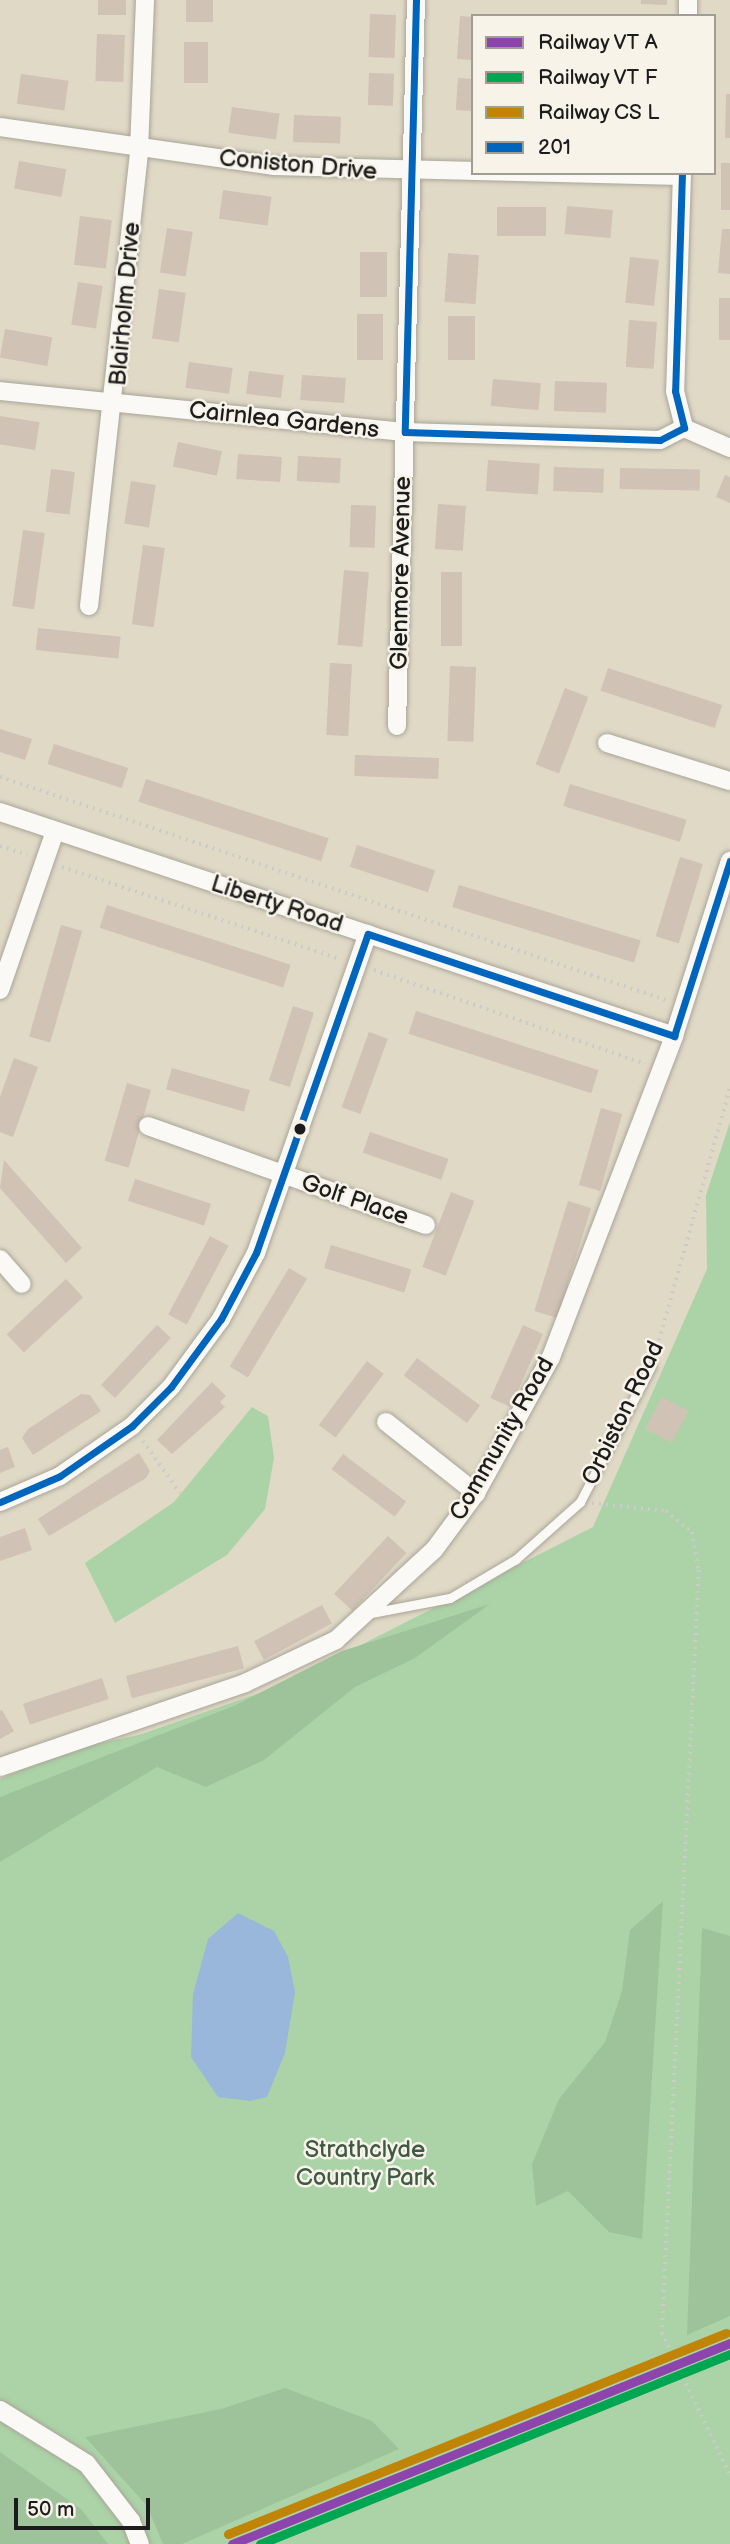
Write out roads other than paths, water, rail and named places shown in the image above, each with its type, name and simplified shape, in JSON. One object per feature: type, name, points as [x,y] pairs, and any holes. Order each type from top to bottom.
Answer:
[{"type":"street","name":"Blairholm Drive","points":[[89,606],[116,402],[139,150],[145,0]]},
{"type":"street","name":"Glenmore Avenue","points":[[397,726],[416,0]]},
{"type":"street","name":"Coniston Drive","points":[[0,127],[139,150],[411,174],[471,174]]},
{"type":"street","points":[[682,175],[675,391],[684,428],[730,448]]},
{"type":"street","name":"Cairnlea Gardens","points":[[0,391],[405,432],[660,440],[684,428]]},
{"type":"street","points":[[607,743],[730,781]]},
{"type":"street","name":"Liberty Road","points":[[0,812],[674,1036]]},
{"type":"street","points":[[0,990],[55,831]]},
{"type":"street","name":"Community Road","points":[[0,1767],[244,1684],[336,1640],[369,1613],[434,1550],[477,1493],[551,1357],[662,1070],[730,861]]},
{"type":"street","points":[[0,1502],[60,1476],[132,1426],[171,1387],[221,1320],[256,1253],[368,934]]},
{"type":"street","name":"Golf Place","points":[[148,1126],[426,1225]]},
{"type":"street","points":[[0,1259],[22,1284]]},
{"type":"street","points":[[386,1422],[477,1493]]},
{"type":"street","points":[[0,2410],[87,2464],[131,2521],[140,2544]]},
{"type":"lane","name":"Orbiston Road","points":[[369,1613],[450,1598],[516,1559],[580,1502],[650,1366]]},
{"type":"water","points":[[238,1913],[274,1931],[288,1957],[295,1992],[285,2053],[267,2097],[250,2101],[218,2097],[191,2057],[193,1994],[208,1939]]},
{"type":"park label","name":"Strathclyde Country Park","points":[[365,2164]]}]
